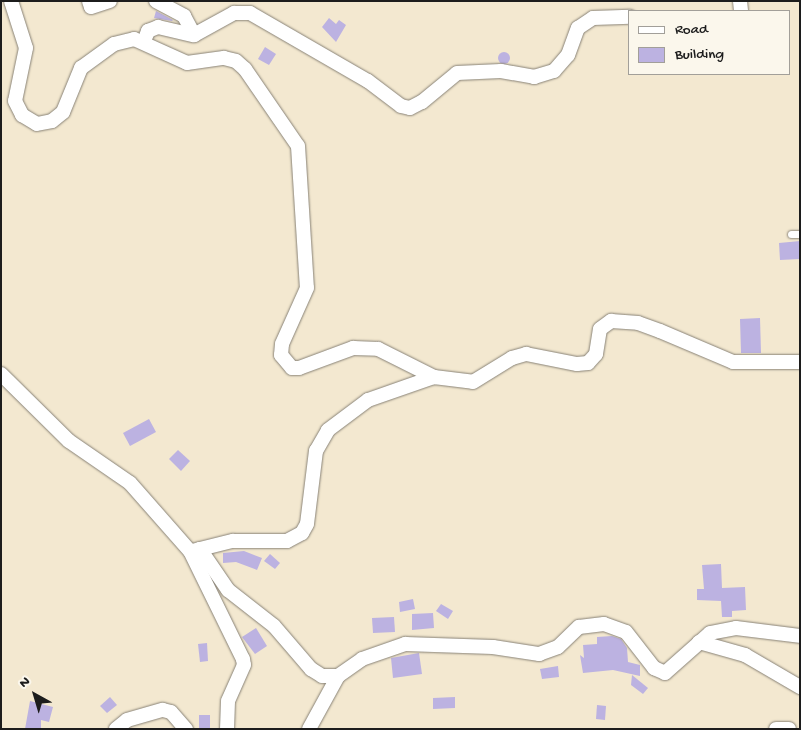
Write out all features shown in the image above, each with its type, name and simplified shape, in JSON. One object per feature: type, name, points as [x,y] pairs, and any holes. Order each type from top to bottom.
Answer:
[{"type":"street","points":[[11,1],[26,48],[15,101],[22,115],[37,124],[52,121],[62,112],[81,68],[91,58],[114,44],[134,39],[144,41],[187,63],[224,58],[236,61],[245,69],[298,146],[307,288],[282,344],[281,355],[287,364],[299,368],[353,348],[378,349],[434,378],[473,382],[512,358],[526,354],[577,364],[588,363],[596,354],[600,329],[617,320],[660,331],[733,362],[800,362]]},
{"type":"street","points":[[89,1],[91,7],[110,1]]},
{"type":"street","points":[[156,1],[184,16],[194,34]]},
{"type":"street","points":[[144,41],[148,31],[158,27],[194,34],[234,13],[250,13],[368,81],[401,106],[410,108],[422,102],[457,73],[501,71],[534,77],[554,71],[568,55],[578,28],[594,18],[628,17]]},
{"type":"street","points":[[1,374],[68,441],[130,482],[195,550],[228,590],[274,626],[311,669],[322,676],[338,676]]},
{"type":"street","points":[[195,550],[233,541],[287,541],[302,533],[307,524],[316,451],[328,430],[368,400],[434,378]]},
{"type":"street","points":[[195,550],[244,659],[244,665],[228,702],[227,729]]},
{"type":"street","points":[[309,729],[338,676],[362,659],[405,644],[546,653],[558,647],[573,631],[592,624],[610,625],[626,632],[658,672],[670,670],[710,633],[736,628],[800,636]]},
{"type":"street","points":[[699,642],[745,655],[800,687]]},
{"type":"street","points":[[116,729],[127,720],[164,710],[171,712],[186,729]]},
{"type":"street","points":[[776,729],[788,729]]},
{"type":"lane","points":[[791,234],[800,234]]},
{"type":"building","points":[[156,11],[173,20],[154,18]]},
{"type":"building","points":[[329,18],[336,24],[339,20],[346,25],[336,42],[322,27]]},
{"type":"building","points":[[265,47],[276,54],[269,65],[258,59]]},
{"type":"building","points":[[504,52],[510,58],[504,64],[498,58]]},
{"type":"building","points":[[800,241],[800,259],[780,260],[779,243]]},
{"type":"building","points":[[760,318],[761,353],[741,353],[740,319]]},
{"type":"building","points":[[149,419],[156,432],[130,446],[123,433]]},
{"type":"building","points":[[178,450],[190,461],[181,471],[169,459]]},
{"type":"building","points":[[244,551],[262,558],[257,570],[236,562],[223,563],[223,553]]},
{"type":"building","points":[[270,554],[280,563],[275,569],[264,561]]},
{"type":"building","points":[[721,564],[722,588],[745,587],[746,610],[732,611],[732,617],[722,617],[721,601],[697,600],[697,589],[704,589],[702,565]]},
{"type":"building","points":[[413,599],[415,609],[400,612],[399,602]]},
{"type":"building","points":[[441,604],[453,611],[448,619],[436,611]]},
{"type":"building","points":[[433,613],[434,628],[412,630],[412,614]]},
{"type":"building","points":[[394,617],[395,632],[373,633],[372,618]]},
{"type":"building","points":[[256,628],[267,646],[255,654],[242,637]]},
{"type":"building","points":[[612,636],[621,639],[627,648],[628,662],[640,665],[640,676],[613,670],[583,673],[580,655],[584,658],[583,645],[597,644],[597,637]]},
{"type":"building","points":[[207,643],[208,661],[200,662],[198,644]]},
{"type":"building","points":[[419,653],[422,674],[393,678],[391,658]]},
{"type":"building","points":[[558,666],[559,677],[542,679],[540,669]]},
{"type":"building","points":[[632,675],[648,688],[643,694],[631,685]]},
{"type":"building","points":[[110,697],[117,705],[107,713],[100,706]]},
{"type":"building","points":[[455,697],[455,708],[433,709],[433,698]]},
{"type":"building","points":[[30,701],[53,707],[49,722],[41,720],[41,729],[25,729]]},
{"type":"building","points":[[597,705],[606,706],[605,720],[596,719]]},
{"type":"building","points":[[199,715],[210,715],[210,729],[199,729]]}]
